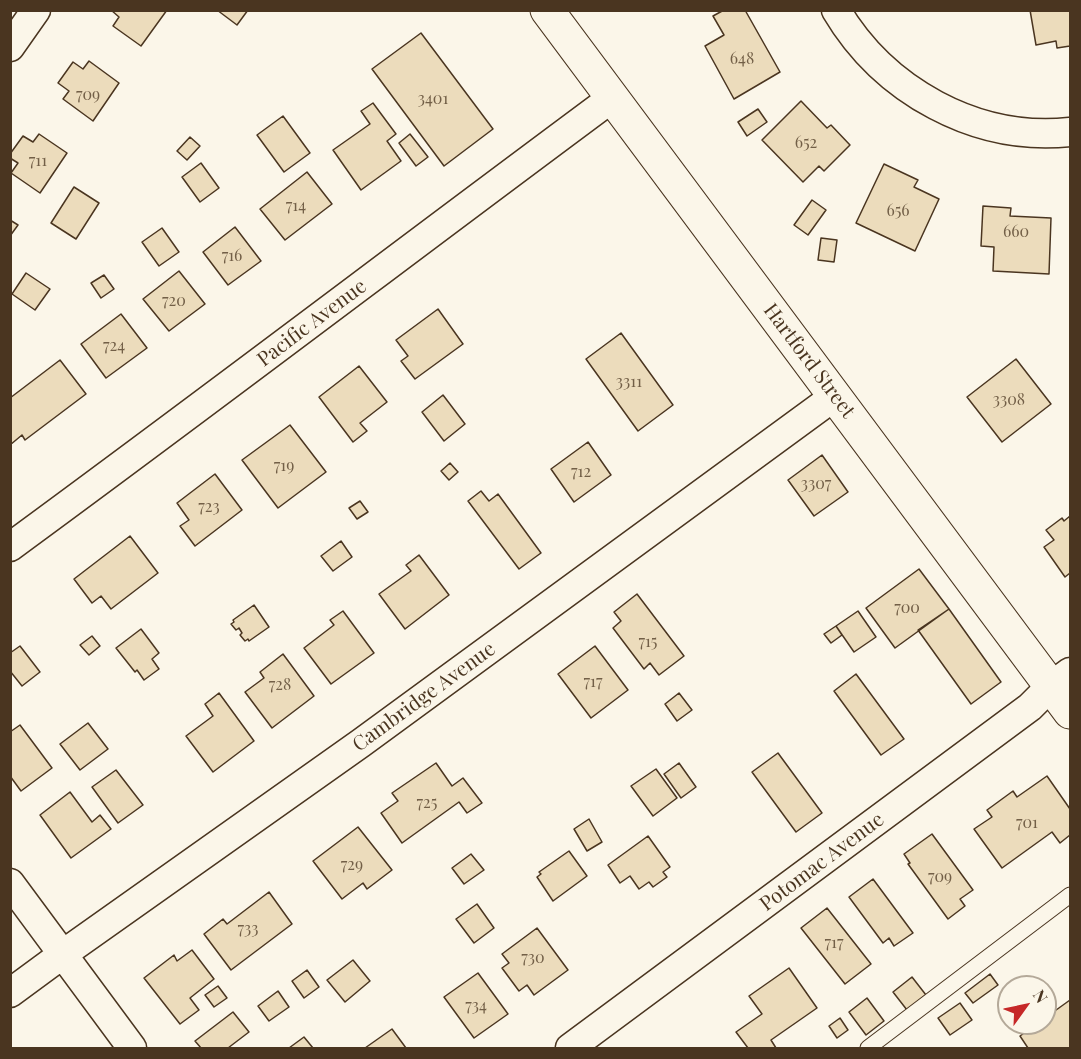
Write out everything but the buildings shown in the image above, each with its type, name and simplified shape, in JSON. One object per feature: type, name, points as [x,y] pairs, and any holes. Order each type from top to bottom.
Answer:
[{"type":"street","points":[[10,47],[36,10]]},
{"type":"street","name":"Hartford Street","points":[[548,10],[835,396],[1061,679],[1071,712]]},
{"type":"street","points":[[836,10],[847,29],[869,56],[895,80],[939,108],[985,126],[1026,133],[1071,132]]},
{"type":"street","name":"Pacific Avenue","points":[[10,547],[231,385],[387,265],[612,98]]},
{"type":"street","name":"Cambridge Avenue","points":[[10,993],[361,743],[835,396]]},
{"type":"street","name":"Potomac Avenue","points":[[570,1048],[1030,707],[1061,679]]},
{"type":"street","points":[[10,883],[132,1048]]},
{"type":"lane","points":[[868,1048],[1071,895]]}]
